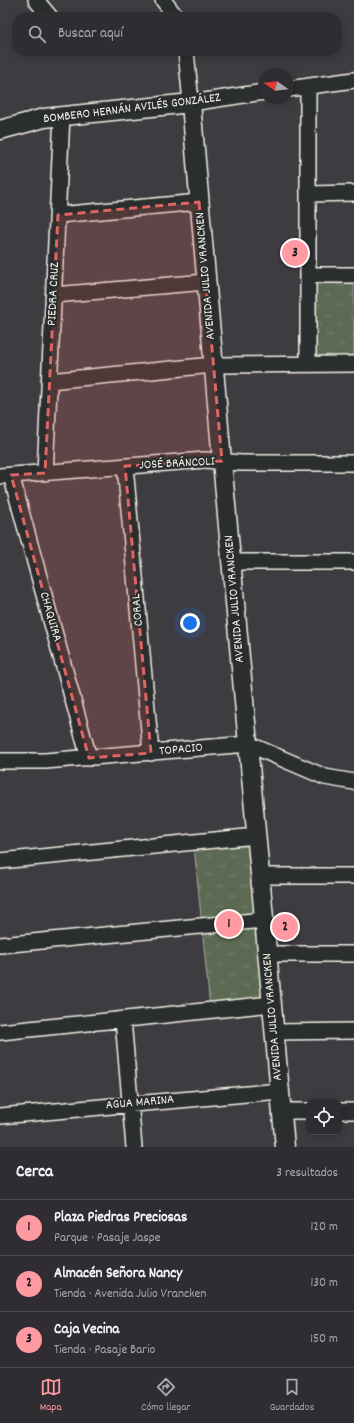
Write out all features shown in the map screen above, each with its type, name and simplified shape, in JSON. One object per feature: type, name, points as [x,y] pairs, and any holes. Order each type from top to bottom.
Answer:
[{"type":"street","points":[[36,0],[46,12]]},
{"type":"street","points":[[163,0],[172,12]]},
{"type":"street","name":"AVENIDA JULIO VRANCKEN","points":[[186,56],[213,365],[285,1147]]},
{"type":"street","points":[[294,88],[354,80]]},
{"type":"street","points":[[308,86],[308,364]]},
{"type":"street","name":"BOMBERO HERNÁN AVILÉS GONZÁLEZ","points":[[0,130],[44,118],[62,115],[191,103],[258,93]]},
{"type":"street","name":"PIEDRA CRUZ","points":[[45,473],[62,115]]},
{"type":"street","points":[[308,194],[354,193]]},
{"type":"street","points":[[58,215],[199,202]]},
{"type":"street","points":[[308,275],[354,275]]},
{"type":"street","points":[[54,294],[206,282]]},
{"type":"street","points":[[49,381],[213,365],[354,364]]},
{"type":"street","name":"JOSÉ BRÁNCOLI","points":[[5,476],[205,460],[240,463],[354,463]]},
{"type":"street","name":"CORAL","points":[[125,466],[151,753]]},
{"type":"street","name":"CHAQUIRA","points":[[5,476],[89,758]]},
{"type":"street","points":[[231,562],[354,562]]},
{"type":"street","name":"TOPACIO","points":[[0,761],[33,762],[248,744],[325,777],[354,782]]},
{"type":"street","points":[[0,861],[256,836]]},
{"type":"street","points":[[260,876],[354,876]]},
{"type":"street","points":[[0,944],[264,920]]},
{"type":"street","points":[[267,954],[354,954]]},
{"type":"street","points":[[0,1032],[272,1004]]},
{"type":"street","points":[[123,1020],[134,1147]]},
{"type":"street","points":[[274,1032],[354,1031]]},
{"type":"street","name":"AGUA MARINA","points":[[0,1116],[280,1091]]},
{"type":"street","points":[[282,1111],[306,1111]]},
{"type":"street","points":[[342,1111],[354,1111]]},
{"type":"highlighted area","points":[[199,202],[222,461],[125,466],[151,753],[89,758],[11,475],[45,473],[58,215]]},
{"type":"green space","points":[[354,281],[354,358],[313,359],[312,282]]},
{"type":"green space","points":[[249,839],[263,1002],[210,1007],[194,846]]},
{"type":"place","name":"Caja Vecina","points":[[295,253]]},
{"type":"place","name":"Plaza Piedras Preciosas","points":[[229,924]]},
{"type":"place","name":"Almacén Señora Nancy","points":[[285,927]]}]
